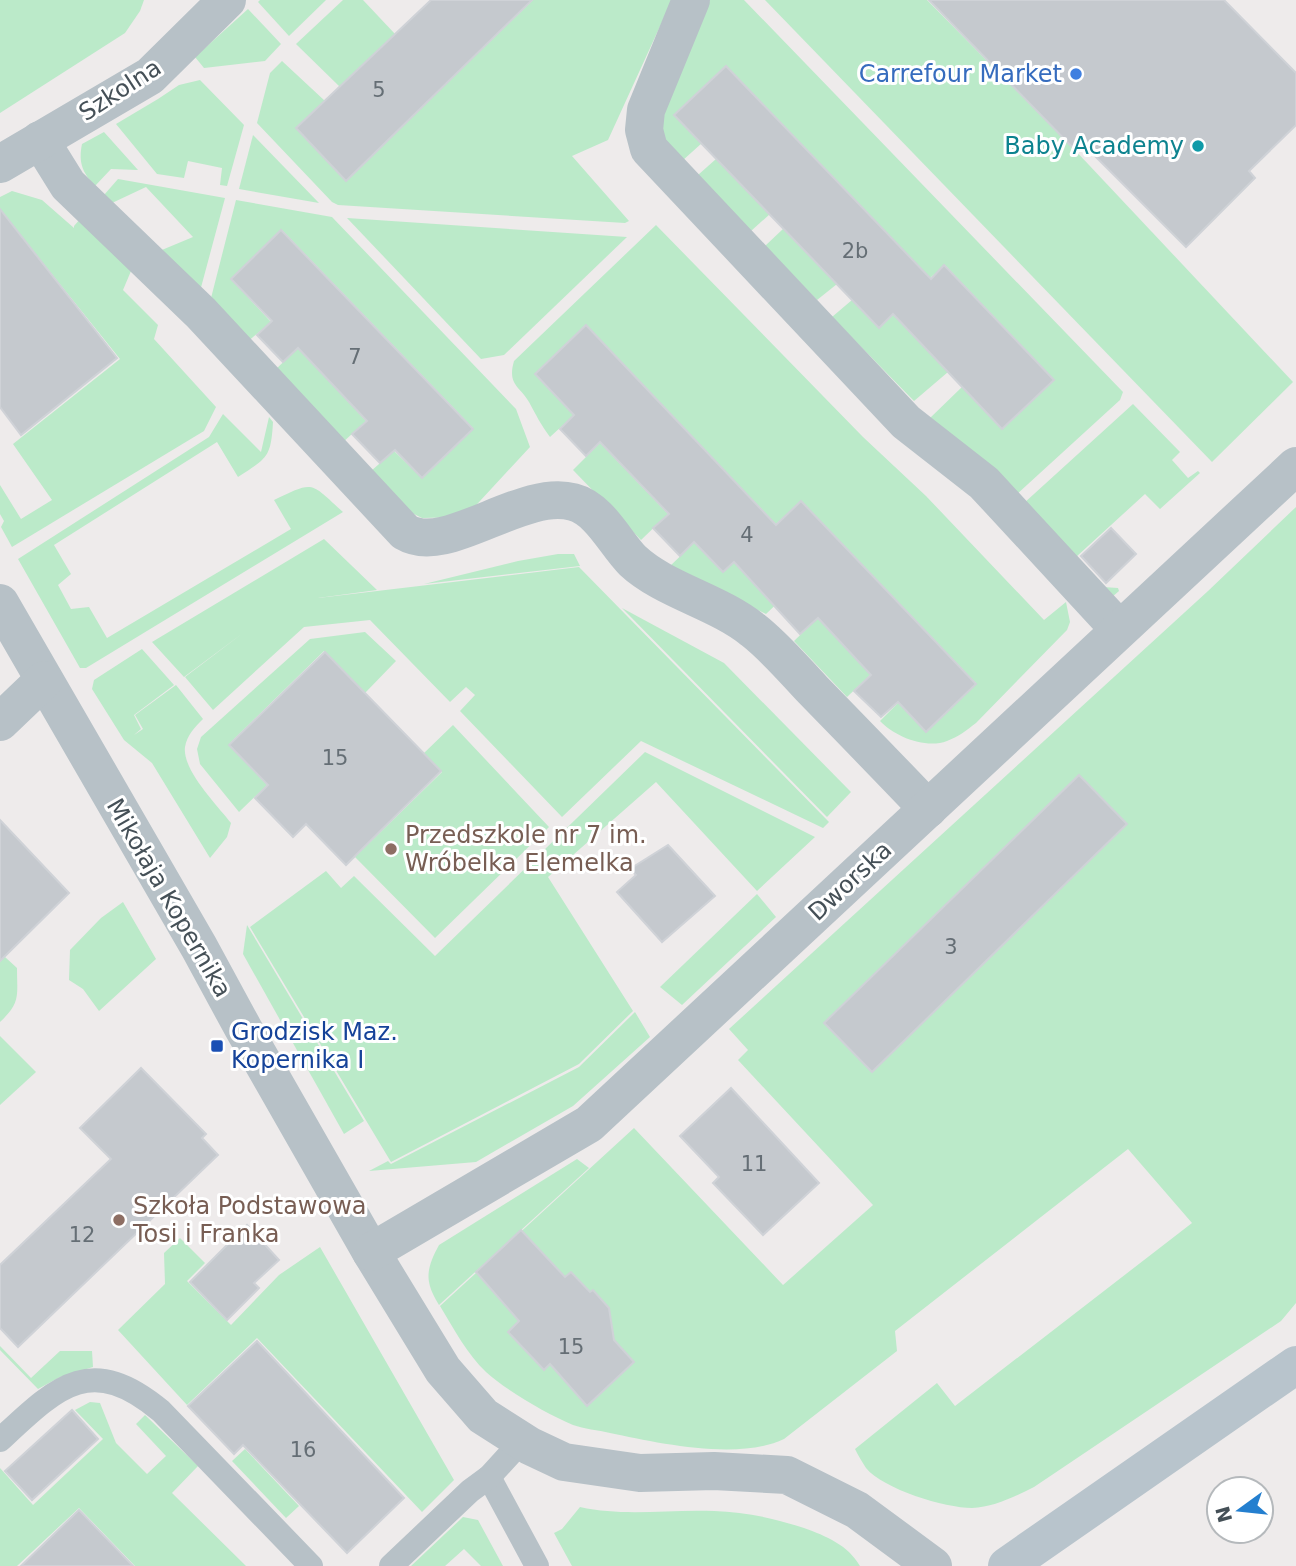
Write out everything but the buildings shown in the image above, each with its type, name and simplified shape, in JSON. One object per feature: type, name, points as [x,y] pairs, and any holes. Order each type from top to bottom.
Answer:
[{"type":"street","name":"Szkolna","points":[[0,164],[149,76],[228,0]]},
{"type":"street","points":[[691,0],[646,110],[644,130],[649,149],[906,422],[984,483],[1119,629]]},
{"type":"street","points":[[40,140],[68,185],[201,313],[405,532],[418,538],[436,538],[515,509],[543,502],[566,501],[582,506],[595,516],[642,568],[736,618],[759,634],[928,809]]},
{"type":"street","name":"Dworska","points":[[371,1252],[589,1124],[1296,466]]},
{"type":"street","name":"Mikołaja Kopernika","points":[[0,603],[371,1252],[443,1370],[484,1416],[522,1441],[564,1462],[640,1473],[714,1471],[788,1475],[857,1510],[933,1566]]},
{"type":"street","points":[[0,722],[44,680]]},
{"type":"street","points":[[1007,1566],[1296,1365]]},
{"type":"lane","points":[[0,1440],[45,1399],[63,1388],[83,1382],[107,1380],[121,1384],[161,1411],[311,1566]]},
{"type":"lane","points":[[391,1566],[489,1477],[522,1441]]},
{"type":"lane","points":[[489,1477],[537,1566]]},
{"type":"green space","points":[[0,0],[144,0],[125,33],[0,113]]},
{"type":"green space","points":[[326,0],[289,36],[258,2]]},
{"type":"green space","points":[[343,0],[363,0],[395,34],[340,87],[296,44]]},
{"type":"green space","points":[[533,0],[672,0],[608,140],[572,156],[629,221],[625,223],[338,205],[332,202],[257,123],[270,73],[282,61],[325,101],[346,181]]},
{"type":"green space","points":[[710,0],[744,0],[1123,392],[1120,400],[1016,495],[930,418],[962,387],[1003,429],[1054,380],[945,265],[930,278],[726,66],[675,115],[702,143],[682,161],[662,136],[663,105]]},
{"type":"green space","points":[[765,0],[927,0],[1073,148],[1293,382],[1212,462]]},
{"type":"green space","points":[[248,9],[281,44],[265,61],[204,68],[195,57]]},
{"type":"green space","points":[[200,80],[244,125],[227,186],[220,185],[222,168],[188,161],[184,178],[157,174],[116,124],[179,85]]},
{"type":"green space","points":[[104,132],[138,170],[111,169],[95,186],[82,167],[82,144]]},
{"type":"green space","points":[[253,135],[319,203],[239,189]]},
{"type":"green space","points":[[716,159],[770,214],[751,231],[698,175]]},
{"type":"green space","points":[[118,179],[225,198],[199,295],[157,252],[193,237],[146,187],[112,203],[104,195]]},
{"type":"green space","points":[[12,191],[42,200],[74,228],[81,218],[131,271],[123,290],[158,325],[154,339],[216,407],[204,431],[12,547],[1,527],[4,521],[0,514],[0,485],[21,519],[52,500],[13,444],[120,359],[15,228],[0,239],[0,197]]},
{"type":"green space","points":[[236,200],[332,217],[516,409],[530,447],[468,514],[461,517],[422,518],[408,511],[371,471],[394,451],[422,478],[473,428],[282,230],[231,279],[271,322],[246,343],[209,306]]},
{"type":"green space","points":[[347,218],[627,237],[504,355],[481,359]]},
{"type":"green space","points":[[656,225],[863,437],[926,496],[1044,620],[1066,602],[1070,622],[1067,630],[976,723],[959,735],[947,741],[930,744],[902,736],[880,721],[898,703],[926,732],[976,683],[801,501],[776,524],[585,325],[535,374],[574,415],[550,437],[513,380],[514,361]]},
{"type":"green space","points":[[783,229],[837,284],[817,300],[765,246]]},
{"type":"green space","points":[[852,300],[879,328],[893,315],[948,372],[914,401],[832,317]]},
{"type":"green space","points":[[298,348],[366,421],[341,444],[274,371]]},
{"type":"green space","points":[[1133,404],[1180,452],[1172,460],[1188,478],[1198,471],[1200,473],[1160,509],[1145,494],[1076,557],[1103,587],[1118,588],[1119,591],[1112,597],[1023,504]]},
{"type":"green space","points":[[223,414],[261,452],[269,417],[273,422],[271,443],[266,456],[238,477],[217,442],[54,545],[71,574],[58,585],[71,609],[89,607],[107,638],[291,529],[274,500],[297,489],[312,487],[343,512],[86,668],[80,668],[18,559],[209,437]]},
{"type":"green space","points":[[600,443],[668,514],[641,540],[573,470]]},
{"type":"green space","points":[[1296,507],[1296,1303],[1281,1321],[1034,1487],[1004,1501],[972,1508],[946,1505],[900,1490],[874,1476],[866,1468],[855,1449],[937,1383],[955,1406],[1192,1223],[1128,1149],[895,1331],[897,1351],[784,1439],[744,1449],[698,1448],[582,1428],[528,1402],[486,1372],[467,1349],[440,1306],[634,1128],[783,1285],[873,1205],[738,1060],[748,1050],[729,1029],[1208,591]]},
{"type":"green space","points":[[324,539],[377,590],[318,598],[579,567],[829,822],[823,828],[641,741],[562,817],[460,711],[475,695],[466,687],[450,702],[370,620],[304,627],[213,710],[185,677],[243,633],[184,677],[152,642]]},
{"type":"green space","points":[[695,542],[724,572],[750,547],[791,590],[766,614],[669,567]]},
{"type":"green space","points":[[574,554],[580,566],[424,584],[518,561]]},
{"type":"green space","points":[[622,608],[724,663],[851,792],[827,817]]},
{"type":"green space","points":[[818,618],[871,674],[847,697],[794,641]]},
{"type":"green space","points":[[365,632],[396,661],[365,693],[324,651],[229,744],[267,785],[239,812],[200,764],[197,749],[201,737],[310,639]]},
{"type":"green space","points":[[142,649],[174,685],[134,715],[141,729],[134,735],[143,729],[135,715],[176,685],[203,719],[188,739],[186,756],[202,787],[231,823],[227,837],[210,858],[152,763],[124,740],[92,689],[94,680]]},
{"type":"green space","points":[[453,725],[549,827],[435,938],[355,857],[442,772],[424,753]]},
{"type":"green space","points":[[645,752],[815,837],[757,891],[656,782],[548,877],[633,1011],[579,1064],[391,1162],[250,927],[326,871],[341,888],[354,876],[435,956]]},
{"type":"green space","points":[[757,894],[776,917],[682,1005],[660,987]]},
{"type":"green space","points":[[123,902],[156,959],[99,1011],[83,989],[69,980],[70,950],[101,918]]},
{"type":"green space","points":[[247,925],[364,1121],[344,1134],[243,954]]},
{"type":"green space","points":[[5,957],[17,968],[17,992],[15,1004],[0,1022],[0,962]]},
{"type":"green space","points":[[635,1012],[650,1037],[573,1106],[476,1162],[369,1171],[388,1161],[391,1164],[579,1067]]},
{"type":"green space","points":[[0,1036],[36,1072],[0,1105]]},
{"type":"green space","points":[[577,1159],[589,1168],[439,1305],[428,1275],[439,1245]]},
{"type":"green space","points":[[180,1238],[205,1263],[187,1281],[231,1325],[279,1275],[320,1247],[454,1480],[422,1512],[257,1338],[187,1405],[118,1330],[165,1284],[164,1253]]},
{"type":"green space","points":[[0,1346],[31,1378],[60,1351],[92,1351],[93,1367],[60,1377],[38,1389],[0,1350]]},
{"type":"green space","points":[[90,1402],[100,1403],[116,1443],[147,1474],[166,1456],[136,1424],[145,1415],[198,1466],[172,1493],[246,1566],[135,1566],[79,1508],[17,1566],[0,1566],[0,1468],[33,1505],[103,1439],[75,1410]]},
{"type":"green space","points":[[245,1449],[299,1506],[286,1518],[232,1461]]},
{"type":"green space","points":[[580,1507],[614,1512],[714,1511],[759,1516],[804,1528],[828,1538],[849,1552],[860,1566],[572,1566],[554,1533],[562,1529]]},
{"type":"green space","points":[[463,1517],[478,1520],[503,1566],[481,1566],[464,1549],[445,1566],[411,1566]]},
{"type":"place","name":"Carrefour Market","points":[[1076,74]]},
{"type":"place","name":"Baby Academy","points":[[1198,146]]},
{"type":"place","name":"Przedszkole nr 7 im. Wróbelka Elemelka","points":[[391,849]]},
{"type":"place","name":"Grodzisk Maz. Kopernika I","points":[[217,1046]]},
{"type":"place","name":"Szkoła Podstawowa Tosi i Franka","points":[[119,1220]]}]
